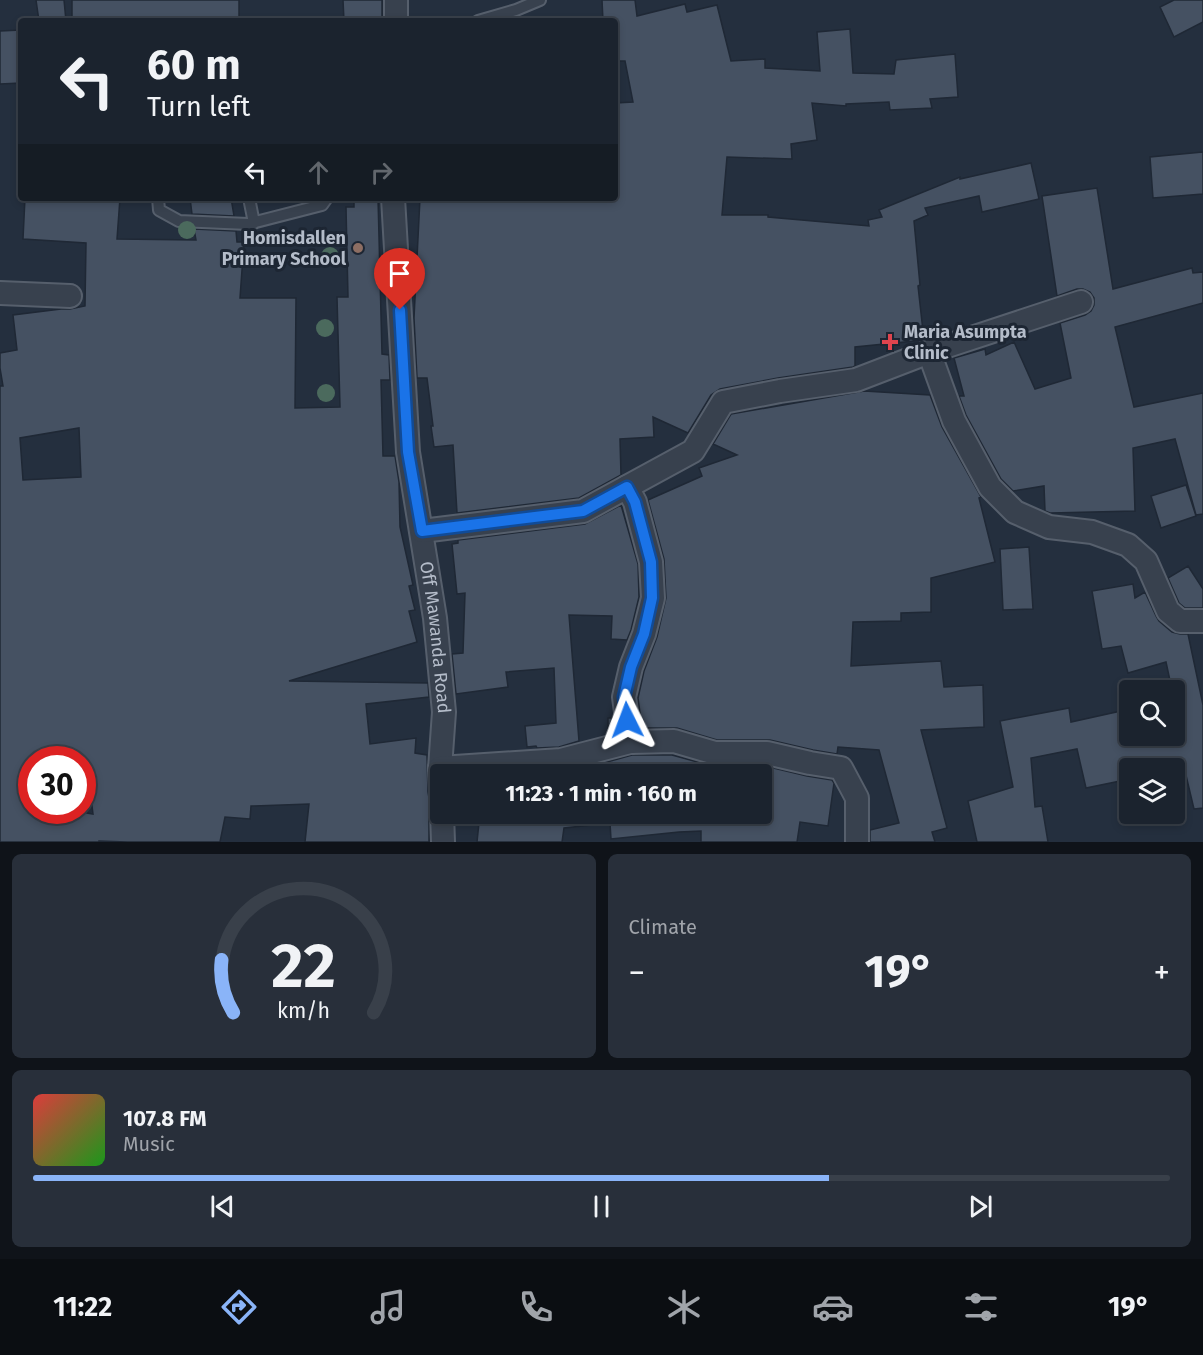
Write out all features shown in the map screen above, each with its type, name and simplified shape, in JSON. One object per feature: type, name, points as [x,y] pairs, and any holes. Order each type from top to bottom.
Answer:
[{"type":"street","points":[[396,0],[396,18]]},
{"type":"street","name":"Off Mawanda Road","points":[[393,201],[408,452],[435,618],[444,712],[442,764]]},
{"type":"street","points":[[0,293],[70,296]]},
{"type":"street","points":[[422,531],[583,511],[693,451],[723,402],[856,380],[929,352],[1081,302]]},
{"type":"street","points":[[929,352],[954,421],[990,487],[1015,512],[1049,527],[1092,532],[1128,545],[1146,561],[1168,611],[1180,621],[1203,621]]},
{"type":"street","points":[[627,487],[635,502],[651,562],[652,598],[644,634],[631,667],[624,697],[630,742]]},
{"type":"street","points":[[536,764],[561,760],[630,742],[674,741],[715,753],[767,753],[841,768],[857,798],[857,842]]},
{"type":"street","points":[[442,824],[443,842]]},
{"type":"lane","points":[[488,18],[540,0]]},
{"type":"lane","points":[[158,201],[159,210],[179,220],[248,224],[322,205],[325,201]]},
{"type":"lane","points":[[250,201],[254,223]]},
{"type":"building","points":[[36,0],[64,0],[66,18],[39,18]]},
{"type":"building","points":[[72,0],[239,0],[239,18],[72,18]]},
{"type":"building","points":[[343,0],[382,0],[382,18],[344,18]]},
{"type":"building","points":[[602,0],[635,0],[637,16],[685,4],[687,12],[717,5],[731,61],[765,59],[765,68],[820,71],[817,32],[850,29],[853,73],[894,74],[896,60],[955,54],[958,97],[930,99],[932,108],[890,110],[889,102],[846,104],[846,106],[812,103],[817,140],[791,144],[792,159],[727,157],[722,215],[768,215],[768,217],[869,226],[868,220],[882,217],[879,210],[960,177],[960,179],[1031,163],[1039,199],[982,212],[979,196],[925,208],[928,215],[914,221],[924,340],[855,347],[855,366],[853,367],[720,389],[711,395],[688,433],[653,417],[654,437],[620,439],[621,475],[579,498],[457,513],[453,445],[434,447],[427,378],[417,378],[414,318],[420,201],[618,201],[618,103],[633,102],[625,61],[618,61],[618,18],[603,18]]},
{"type":"building","points":[[1174,0],[1203,0],[1203,22],[1174,37],[1160,7]]},
{"type":"building","points":[[18,30],[18,83],[0,84],[0,31]]},
{"type":"building","points":[[1203,152],[1203,194],[1153,198],[1150,157]]},
{"type":"building","points":[[1097,188],[1113,289],[1192,268],[1193,273],[1203,272],[1203,303],[1115,327],[1134,407],[1203,393],[1203,514],[1196,515],[1175,439],[1133,448],[1135,511],[1050,513],[1045,511],[1044,486],[1013,491],[1001,479],[966,415],[959,396],[964,396],[954,358],[985,349],[986,355],[1014,342],[1035,389],[1071,378],[1060,323],[1091,311],[1094,298],[1090,292],[1083,289],[1057,296],[1042,196]]},
{"type":"building","points":[[25,201],[120,201],[117,239],[196,240],[194,229],[236,231],[237,242],[244,242],[240,298],[296,298],[295,408],[340,407],[337,297],[348,297],[346,207],[354,207],[354,201],[378,201],[382,354],[389,355],[390,380],[381,380],[383,456],[395,456],[399,482],[400,527],[413,585],[409,586],[415,610],[409,611],[417,642],[289,681],[428,683],[429,697],[366,704],[370,744],[416,738],[415,753],[427,755],[430,799],[429,842],[305,842],[309,804],[251,806],[250,819],[225,817],[220,842],[0,842],[0,386],[3,386],[0,353],[17,350],[13,315],[85,306],[86,243],[23,239]],"holes":[[[79,428],[81,477],[23,480],[20,438]]]},
{"type":"building","points":[[190,201],[232,201],[234,216],[192,214]]},
{"type":"building","points":[[864,391],[930,395],[942,427],[981,497],[979,498],[995,562],[931,578],[931,612],[901,613],[901,621],[853,622],[851,666],[941,661],[944,687],[983,685],[984,727],[921,730],[947,828],[932,832],[935,842],[870,842],[870,830],[899,823],[879,750],[838,747],[837,754],[770,740],[717,740],[677,728],[642,728],[638,698],[644,671],[657,637],[666,598],[664,559],[648,500],[702,476],[699,468],[737,455],[713,444],[731,414]]},
{"type":"building","points":[[1186,485],[1196,516],[1161,528],[1151,496]]},
{"type":"building","points":[[621,505],[638,564],[639,597],[631,630],[627,640],[611,639],[612,616],[569,615],[579,741],[559,747],[527,747],[525,726],[556,723],[554,668],[506,672],[508,687],[456,694],[452,654],[463,653],[465,593],[457,594],[452,544],[458,543],[458,540],[585,524]]},
{"type":"building","points":[[1029,547],[1033,609],[1003,610],[1000,549]]},
{"type":"building","points":[[1188,566],[1203,589],[1203,608],[1185,608],[1179,603],[1168,578]]},
{"type":"building","points":[[1133,584],[1135,598],[1145,592],[1159,621],[1172,632],[1188,634],[1203,705],[1203,808],[1194,809],[1185,771],[1185,758],[1119,758],[1119,781],[1086,788],[1077,749],[1031,758],[1035,807],[1042,806],[1048,842],[977,842],[968,801],[1013,787],[1000,721],[1069,708],[1071,722],[1119,711],[1119,746],[1185,746],[1185,680],[1170,680],[1166,662],[1128,673],[1121,646],[1102,649],[1092,591]]},
{"type":"building","points":[[608,718],[613,718],[615,732],[608,734]]},
{"type":"building","points":[[632,755],[672,755],[705,764],[607,764],[607,762]]},
{"type":"building","points":[[772,768],[832,780],[834,783],[828,826],[800,822],[797,842],[701,842],[701,831],[611,839],[610,824],[772,824]]},
{"type":"building","points":[[479,824],[601,824],[564,828],[562,842],[477,842]]},
{"type":"place","name":"Homisdallen Primary School","points":[[358,248]]},
{"type":"place","name":"Maria Asumpta Clinic","points":[[890,342]]},
{"type":"route","points":[[400,310],[408,452],[422,531],[583,511],[627,487],[635,502],[651,562],[652,598],[644,634],[631,667],[624,697],[627,720]]}]
